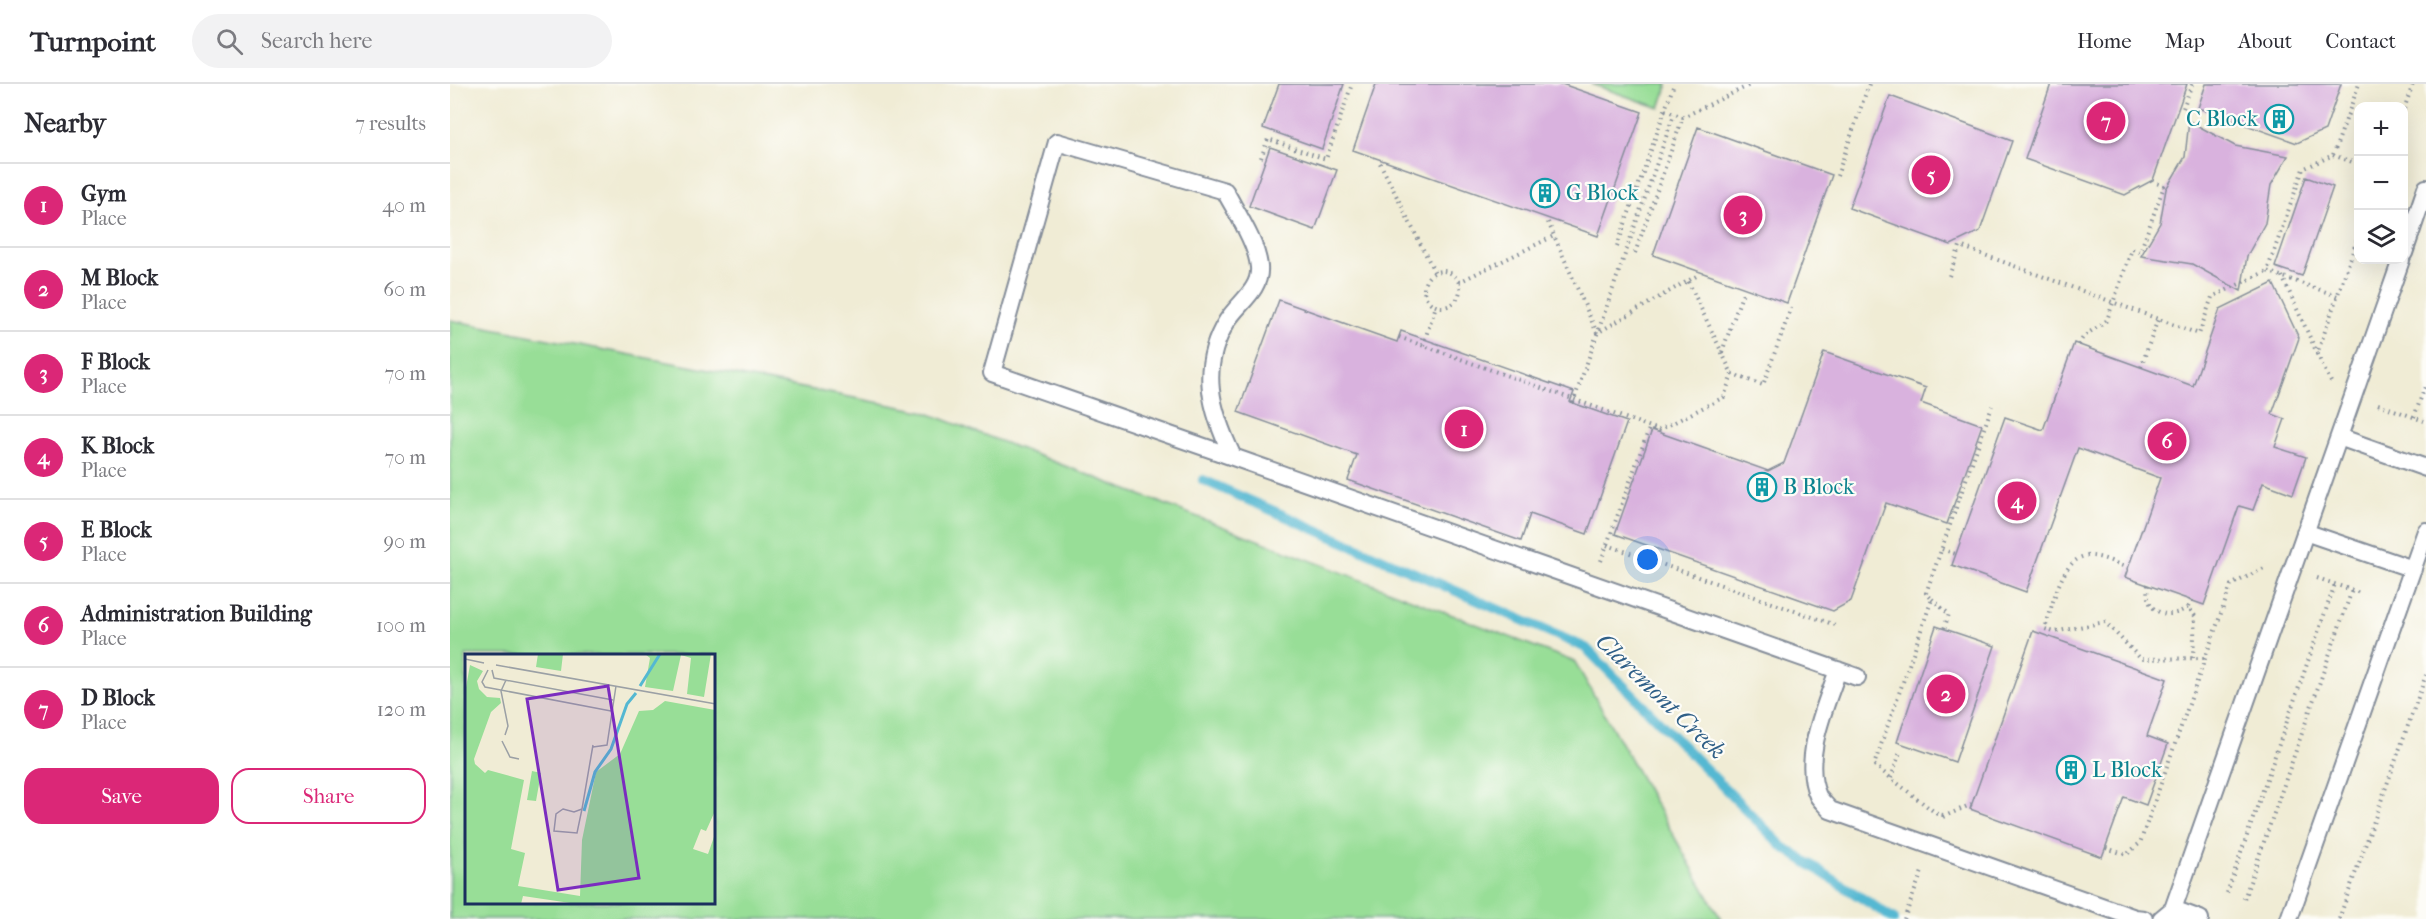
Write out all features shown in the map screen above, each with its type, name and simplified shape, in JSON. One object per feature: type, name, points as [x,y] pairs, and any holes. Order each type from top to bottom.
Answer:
[{"type":"lane","points":[[1233,457],[1220,428],[1212,402],[1209,378],[1214,348],[1227,320],[1256,286],[1259,268],[1256,253],[1225,191],[1057,142],[992,373],[1857,676]]},
{"type":"lane","points":[[2408,239],[2426,188]]},
{"type":"lane","points":[[2200,919],[2167,914],[2400,264]]},
{"type":"lane","points":[[2339,437],[2426,468]]},
{"type":"lane","points":[[2289,919],[2426,531]]},
{"type":"lane","points":[[2305,532],[2413,569]]},
{"type":"lane","points":[[1838,670],[1818,728],[1813,759],[1814,781],[1819,797],[1830,810],[2112,910],[2144,919]]},
{"type":"path","points":[[1261,158],[1268,139],[1326,159],[1352,84]]},
{"type":"path","points":[[1617,247],[1674,84]]},
{"type":"path","points":[[1665,110],[1683,117],[1752,84]]},
{"type":"path","points":[[1837,176],[1869,84]]},
{"type":"path","points":[[2183,108],[2192,84]]},
{"type":"path","points":[[2333,155],[2359,84]]},
{"type":"path","points":[[2406,102],[2413,84]]},
{"type":"path","points":[[1573,401],[1674,114]]},
{"type":"path","points":[[1635,253],[1683,117]]},
{"type":"path","points":[[2268,271],[2303,169],[2333,155],[2354,163]]},
{"type":"path","points":[[1380,163],[1435,273]]},
{"type":"path","points":[[2079,345],[2086,334],[2100,327],[2107,320],[2132,249],[2140,252],[2163,186],[2156,183]]},
{"type":"path","points":[[1548,222],[1597,333]]},
{"type":"path","points":[[1459,282],[1554,236]]},
{"type":"path","points":[[1949,276],[1960,246],[2199,334],[2212,297],[2268,271],[2337,296]]},
{"type":"path","points":[[2318,354],[2354,248]]},
{"type":"path","points":[[1435,273],[1450,273],[1459,282],[1460,293],[1450,306],[1436,306],[1429,302],[1424,291],[1428,278],[1435,273]]},
{"type":"path","points":[[1597,333],[1698,275]]},
{"type":"path","points":[[2282,276],[2334,387]]},
{"type":"path","points":[[1399,337],[1659,430],[1724,397],[1732,374],[1688,281]]},
{"type":"path","points":[[1722,352],[1743,291]]},
{"type":"path","points":[[1423,345],[1436,306]]},
{"type":"path","points":[[1732,374],[1763,385],[1791,308]]},
{"type":"path","points":[[2141,368],[2158,319]]},
{"type":"path","points":[[2414,417],[2426,384]]},
{"type":"path","points":[[2369,401],[2424,421]]},
{"type":"path","points":[[1944,629],[1949,614],[1926,593],[1992,406]]},
{"type":"path","points":[[1599,565],[1650,426]]},
{"type":"path","points":[[1607,545],[1838,626]]},
{"type":"path","points":[[1942,549],[1956,554]]},
{"type":"path","points":[[2128,568],[2090,555],[2074,560],[2064,573],[2043,628],[2054,632],[2105,622],[2141,659],[2205,658]]},
{"type":"path","points":[[2106,848],[2126,855],[2140,843],[2231,585],[2271,565]]},
{"type":"path","points":[[2313,576],[2360,593]]},
{"type":"path","points":[[2227,893],[2335,584]]},
{"type":"path","points":[[2148,585],[2149,598],[2160,613],[2165,615],[2178,614],[2188,606],[2191,600]]},
{"type":"path","points":[[2244,899],[2352,590]]},
{"type":"path","points":[[1932,599],[1874,765],[1937,814],[1950,815],[1972,804]]},
{"type":"path","points":[[2188,606],[2195,616],[2193,658]]},
{"type":"path","points":[[2339,919],[2426,675]]},
{"type":"path","points":[[1891,778],[1900,752]]},
{"type":"path","points":[[1940,823],[1943,815]]},
{"type":"path","points":[[1904,919],[1920,879]]},
{"type":"green space","points":[[1591,84],[1668,84],[1660,108]]},
{"type":"green space","points":[[450,320],[922,411],[1575,662],[1721,919],[450,919]]},
{"type":"building","points":[[1279,84],[1344,84],[1322,149],[1263,128]]},
{"type":"building","name":"G Block","points":[[1376,84],[1562,84],[1642,112],[1598,236],[1353,150]]},
{"type":"building","points":[[2051,84],[2187,84],[2153,180],[2125,195],[2025,159]]},
{"type":"building","name":"C Block","points":[[2206,84],[2341,84],[2325,130],[2297,143],[2198,108]]},
{"type":"building","points":[[1890,96],[2012,141],[1980,231],[1951,245],[1849,208]]},
{"type":"building","points":[[2189,121],[2235,146],[2288,156],[2271,185],[2265,223],[2247,256],[2241,291],[2192,264],[2141,256],[2160,223],[2166,189],[2185,157]]},
{"type":"building","points":[[1698,127],[1832,175],[1787,303],[1653,255]]},
{"type":"building","points":[[1270,147],[1337,170],[1315,230],[1249,206]]},
{"type":"building","points":[[2306,177],[2333,187],[2302,276],[2275,267]]},
{"type":"building","points":[[2273,283],[2299,338],[2272,414],[2285,419],[2275,447],[2306,457],[2293,494],[2263,483],[2253,510],[2239,506],[2204,605],[2125,577],[2160,478],[2078,448],[2026,592],[1952,565],[2005,417],[2043,430],[2074,343],[2193,386],[2220,309]]},
{"type":"building","points":[[1279,300],[1397,342],[1401,331],[1424,339],[1574,392],[1570,402],[1627,422],[1587,534],[1530,514],[1521,541],[1348,480],[1357,455],[1238,412]]},
{"type":"building","name":"B Block","points":[[1824,352],[1926,388],[1921,403],[1982,425],[1947,524],[1886,503],[1851,601],[1833,611],[1615,534],[1652,430],[1768,471],[1784,463]]},
{"type":"building","points":[[1936,626],[1995,646],[1955,762],[1897,742]]},
{"type":"building","name":"L Block","points":[[2033,631],[2167,679],[2147,736],[2168,744],[2146,805],[2124,797],[2102,857],[1970,809]]},
{"type":"waterway","name":"Claremont Creek","points":[[1203,480],[1586,648],[1783,847],[1894,919]]},
{"type":"place","name":"C Block","points":[[2279,119]]},
{"type":"place","name":"D Block","points":[[2106,121]]},
{"type":"place","name":"E Block","points":[[1931,175]]},
{"type":"place","name":"G Block","points":[[1545,193]]},
{"type":"place","name":"F Block","points":[[1743,215]]},
{"type":"place","name":"Gym","points":[[1464,429]]},
{"type":"place","name":"Administration Building","points":[[2167,441]]},
{"type":"place","name":"B Block","points":[[1762,487]]},
{"type":"place","name":"K Block","points":[[2017,501]]},
{"type":"place","name":"M Block","points":[[1946,694]]},
{"type":"place","name":"L Block","points":[[2071,770]]}]
